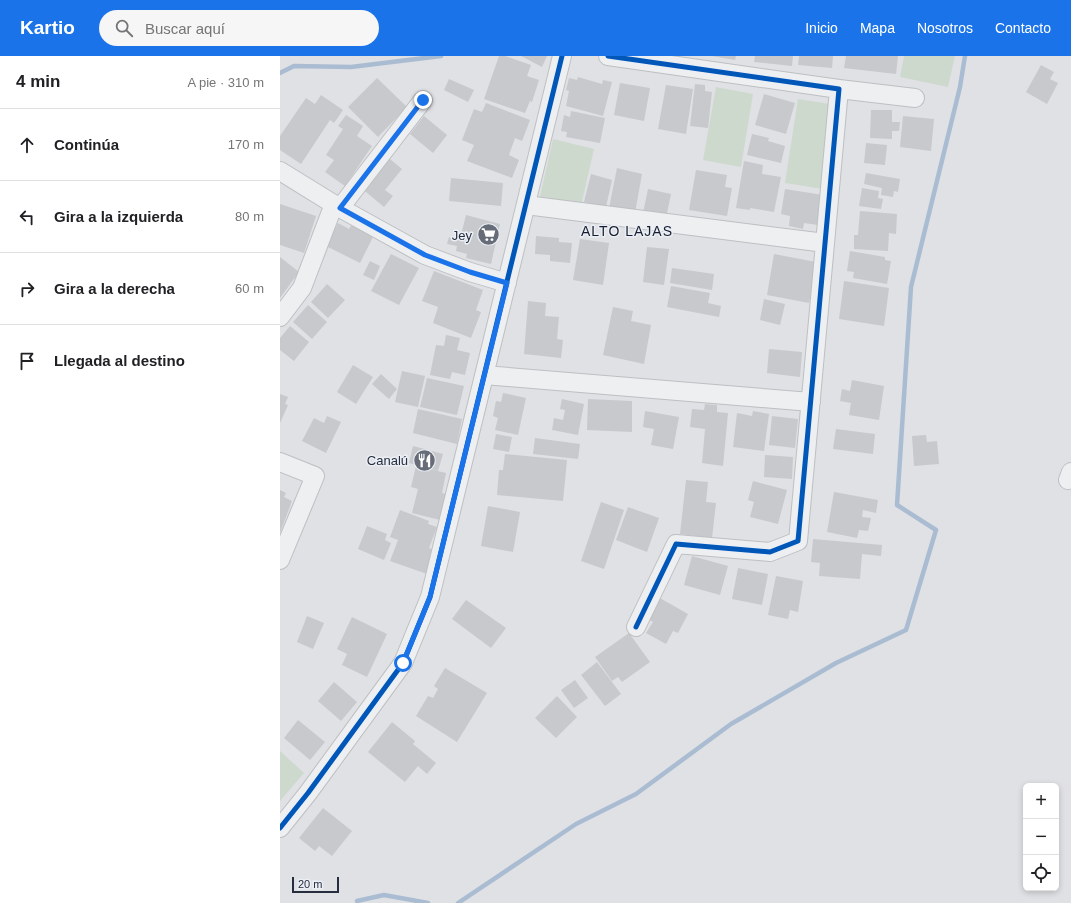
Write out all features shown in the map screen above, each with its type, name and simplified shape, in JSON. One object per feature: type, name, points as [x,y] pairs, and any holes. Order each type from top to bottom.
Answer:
[{"type":"street","points":[[280,828],[308,793],[403,663],[430,597],[562,56]]},
{"type":"street","points":[[608,56],[839,89],[915,98]]},
{"type":"street","points":[[636,627],[676,544],[770,552],[798,541],[839,89]]},
{"type":"street","points":[[280,317],[302,288],[337,206],[423,100]]},
{"type":"street","points":[[282,176],[425,255],[470,272],[507,283]]},
{"type":"street","points":[[526,205],[825,243]]},
{"type":"street","points":[[484,374],[811,402]]},
{"type":"street","points":[[280,462],[315,476],[280,560]]},
{"type":"shaded area","points":[[904,56],[955,56],[948,87],[900,77]]},
{"type":"shaded area","points":[[716,87],[753,94],[741,167],[703,160]]},
{"type":"shaded area","points":[[798,99],[836,105],[823,189],[785,183]]},
{"type":"shaded area","points":[[553,139],[594,149],[580,210],[539,201]]},
{"type":"shaded area","points":[[280,751],[304,773],[280,801]]},
{"type":"building","points":[[499,56],[505,56],[531,65],[527,76],[539,80],[532,102],[530,101],[525,113],[484,99]]},
{"type":"building","points":[[521,56],[547,56],[542,67]]},
{"type":"building","points":[[712,56],[736,56],[735,60]]},
{"type":"building","points":[[755,56],[793,56],[792,66],[754,62]]},
{"type":"building","points":[[799,56],[833,56],[832,68],[798,65]]},
{"type":"building","points":[[846,56],[898,56],[896,74],[844,68]]},
{"type":"building","points":[[1041,65],[1054,72],[1050,79],[1058,83],[1047,104],[1026,92]]},
{"type":"building","points":[[578,77],[602,84],[603,80],[612,82],[603,116],[566,106],[569,91],[566,90],[569,78],[577,80]]},
{"type":"building","points":[[377,78],[407,107],[378,137],[348,107]]},
{"type":"building","points":[[449,79],[474,90],[468,102],[444,90]]},
{"type":"building","points":[[620,83],[650,88],[644,121],[614,115]]},
{"type":"building","points":[[695,84],[705,85],[705,91],[712,92],[708,128],[690,126]]},
{"type":"building","points":[[666,85],[693,89],[686,134],[658,129]]},
{"type":"building","points":[[764,94],[795,103],[786,134],[755,125]]},
{"type":"building","points":[[321,95],[343,110],[334,123],[330,120],[301,164],[280,150],[280,136],[306,98],[315,104]]},
{"type":"building","points":[[486,103],[530,120],[522,141],[515,138],[509,155],[519,160],[512,178],[467,161],[474,145],[462,140],[474,109],[482,112]]},
{"type":"building","points":[[871,110],[892,110],[892,122],[900,122],[899,131],[892,131],[892,139],[870,138]]},
{"type":"building","points":[[571,111],[605,118],[600,143],[566,137],[567,132],[561,131],[564,115],[570,117]]},
{"type":"building","points":[[346,115],[363,126],[357,136],[372,146],[345,186],[325,172],[334,160],[326,155],[343,129],[338,126]]},
{"type":"building","points":[[424,116],[447,135],[433,153],[410,134]]},
{"type":"building","points":[[903,116],[934,119],[931,151],[900,147]]},
{"type":"building","points":[[752,134],[769,138],[768,141],[785,146],[781,163],[747,155]]},
{"type":"building","points":[[866,143],[887,145],[885,165],[864,163]]},
{"type":"building","points":[[385,155],[402,169],[385,190],[393,196],[384,207],[360,187]]},
{"type":"building","points":[[744,161],[763,165],[762,174],[781,177],[774,212],[750,208],[750,210],[736,208]]},
{"type":"building","points":[[617,168],[642,174],[635,213],[609,208]]},
{"type":"building","points":[[696,170],[727,175],[725,187],[732,188],[727,216],[689,210]]},
{"type":"building","points":[[866,173],[900,179],[898,192],[894,191],[893,197],[881,195],[882,188],[864,184]]},
{"type":"building","points":[[591,174],[612,180],[606,207],[584,202]]},
{"type":"building","points":[[451,178],[503,183],[501,206],[449,201]]},
{"type":"building","points":[[862,188],[879,191],[878,198],[883,199],[881,209],[859,206]]},
{"type":"building","points":[[648,189],[671,194],[666,218],[643,213]]},
{"type":"building","points":[[785,189],[823,195],[818,225],[804,223],[803,229],[789,226],[790,216],[781,214]]},
{"type":"building","points":[[280,204],[316,216],[304,253],[280,245]]},
{"type":"building","points":[[860,211],[897,214],[896,234],[889,233],[888,251],[854,249],[854,235],[858,235]]},
{"type":"building","points":[[466,215],[500,224],[491,264],[466,258],[467,254],[456,251],[457,246],[447,244],[449,237],[460,239]]},
{"type":"building","points":[[338,223],[349,229],[352,224],[374,235],[360,263],[326,246]]},
{"type":"building","points":[[536,236],[559,238],[559,242],[572,243],[570,263],[550,261],[550,255],[535,254]]},
{"type":"building","points":[[580,239],[609,243],[603,285],[573,280]]},
{"type":"building","points":[[647,247],[669,249],[664,285],[643,282]]},
{"type":"building","points":[[850,251],[885,257],[885,260],[891,261],[887,284],[853,278],[854,272],[847,271]]},
{"type":"building","points":[[391,254],[419,268],[399,305],[371,291]]},
{"type":"building","points":[[774,254],[816,262],[809,303],[767,295]]},
{"type":"building","points":[[280,257],[299,272],[280,298]]},
{"type":"building","points":[[370,261],[380,266],[374,280],[363,275]]},
{"type":"building","points":[[672,268],[714,274],[712,290],[670,283]]},
{"type":"building","points":[[434,271],[483,290],[476,310],[481,312],[471,338],[433,323],[438,307],[422,301]]},
{"type":"building","points":[[844,281],[889,288],[884,326],[839,319]]},
{"type":"building","points":[[327,284],[345,300],[328,318],[311,302]]},
{"type":"building","points":[[671,286],[710,293],[708,303],[721,306],[719,317],[667,307]]},
{"type":"building","points":[[764,299],[785,304],[780,325],[760,320]]},
{"type":"building","points":[[528,301],[546,303],[545,316],[559,317],[557,339],[563,340],[561,358],[524,354]]},
{"type":"building","points":[[308,305],[327,322],[312,339],[293,322]]},
{"type":"building","points":[[613,307],[633,311],[631,321],[651,325],[644,364],[603,355]]},
{"type":"building","points":[[290,326],[309,342],[294,361],[280,350],[280,338]]},
{"type":"building","points":[[446,335],[460,338],[457,350],[470,353],[465,375],[452,372],[450,379],[430,375],[436,345],[444,346]]},
{"type":"building","points":[[769,349],[802,352],[800,377],[767,373]]},
{"type":"building","points":[[353,365],[373,377],[356,404],[337,392]]},
{"type":"building","points":[[402,371],[425,376],[418,407],[395,402]]},
{"type":"building","points":[[381,374],[397,389],[389,399],[372,384]]},
{"type":"building","points":[[427,378],[464,386],[457,415],[420,407]]},
{"type":"building","points":[[852,380],[884,386],[879,420],[849,415],[851,403],[840,401],[842,389],[850,391]]},
{"type":"building","points":[[503,393],[526,398],[518,435],[495,430],[498,418],[493,416],[496,401],[501,402]]},
{"type":"building","points":[[280,394],[288,397],[285,404],[288,405],[280,423]]},
{"type":"building","points":[[562,399],[584,404],[578,435],[552,430],[554,418],[563,420],[565,410],[560,409]]},
{"type":"building","points":[[588,399],[632,401],[632,432],[587,430]]},
{"type":"building","points":[[705,404],[717,405],[717,412],[728,413],[723,466],[702,463],[705,429],[690,427],[692,409],[704,410]]},
{"type":"building","points":[[418,409],[462,419],[457,444],[413,433]]},
{"type":"building","points":[[645,411],[679,417],[673,449],[651,445],[654,429],[643,427]]},
{"type":"building","points":[[753,411],[769,414],[764,451],[733,447],[737,413],[752,416]]},
{"type":"building","points":[[327,416],[341,422],[326,453],[302,441],[314,418],[324,423]]},
{"type":"building","points":[[772,416],[798,419],[795,448],[769,445]]},
{"type":"building","points":[[836,429],[875,434],[873,454],[833,449]]},
{"type":"building","points":[[496,434],[512,437],[509,452],[493,449]]},
{"type":"building","points":[[926,435],[927,442],[937,441],[939,464],[914,466],[912,436]]},
{"type":"building","points":[[535,438],[580,444],[578,459],[533,454]]},
{"type":"building","points":[[413,446],[443,454],[438,471],[409,463]]},
{"type":"building","points":[[505,454],[567,460],[563,501],[497,495],[499,470],[503,470]]},
{"type":"building","points":[[765,455],[793,457],[792,479],[764,477]]},
{"type":"building","points":[[416,466],[446,473],[442,493],[446,494],[440,520],[412,513],[418,489],[411,487]]},
{"type":"building","points":[[686,480],[708,482],[706,502],[716,503],[712,538],[680,534]]},
{"type":"building","points":[[753,481],[787,490],[778,524],[750,517],[754,502],[748,500]]},
{"type":"building","points":[[280,490],[286,493],[284,497],[292,501],[280,533]]},
{"type":"building","points":[[834,492],[878,500],[876,513],[863,510],[862,517],[871,518],[868,531],[859,530],[857,538],[827,532]]},
{"type":"building","points":[[601,502],[624,510],[604,569],[581,561]]},
{"type":"building","points":[[488,506],[520,512],[513,552],[481,546]]},
{"type":"building","points":[[628,507],[659,518],[647,552],[616,540]]},
{"type":"building","points":[[400,510],[429,521],[428,524],[437,527],[429,548],[435,551],[427,574],[390,561],[398,540],[390,537]]},
{"type":"building","points":[[367,526],[387,534],[385,540],[391,543],[384,560],[358,549]]},
{"type":"building","points":[[813,539],[882,545],[881,556],[862,554],[860,579],[819,576],[820,563],[811,562]]},
{"type":"building","points":[[692,556],[728,566],[720,595],[684,585]]},
{"type":"building","points":[[738,568],[768,574],[762,605],[732,599]]},
{"type":"building","points":[[776,576],[803,581],[798,612],[790,610],[788,619],[768,615]]},
{"type":"building","points":[[658,597],[688,614],[678,633],[673,631],[666,644],[646,633],[653,622],[646,618]]},
{"type":"building","points":[[466,600],[506,628],[491,648],[452,619]]},
{"type":"building","points":[[307,616],[324,623],[313,649],[297,642]]},
{"type":"building","points":[[352,617],[387,634],[367,677],[342,665],[347,654],[337,649]]},
{"type":"building","points":[[629,633],[650,662],[622,682],[618,677],[612,681],[595,657]]},
{"type":"building","points":[[597,662],[621,694],[605,706],[581,675]]},
{"type":"building","points":[[445,668],[487,693],[457,742],[416,716],[428,696],[433,698],[438,689],[434,686]]},
{"type":"building","points":[[575,680],[588,698],[574,708],[561,690]]},
{"type":"building","points":[[334,682],[357,702],[341,721],[318,701]]},
{"type":"building","points":[[557,696],[577,717],[556,738],[535,718]]},
{"type":"building","points":[[298,720],[325,742],[310,760],[284,738]]},
{"type":"building","points":[[392,722],[415,741],[413,744],[436,763],[427,774],[418,766],[405,782],[368,752]]},
{"type":"building","points":[[323,808],[352,831],[332,856],[319,846],[315,851],[299,838]]},
{"type":"waterway","points":[[280,73],[294,66],[351,67],[441,56]]},
{"type":"waterway","points":[[458,903],[576,824],[636,794],[731,724],[836,663],[906,630],[936,530],[897,505],[911,287],[960,87],[965,56]]},
{"type":"waterway","points":[[357,901],[384,895],[428,903]]},
{"type":"cycle path","points":[[280,828],[308,793],[403,663],[430,597],[562,56]]},
{"type":"cycle path","points":[[608,56],[839,89],[798,541],[770,552],[676,544],[636,627]]},
{"type":"place","name":"Jey","points":[[488,235]]},
{"type":"place","name":"Canalú","points":[[424,460]]},
{"type":"district","name":"ALTO LAJAS","points":[[627,231]]},
{"type":"route","points":[[403,663],[430,597],[507,283],[470,272],[425,255],[340,208],[423,100]]}]
